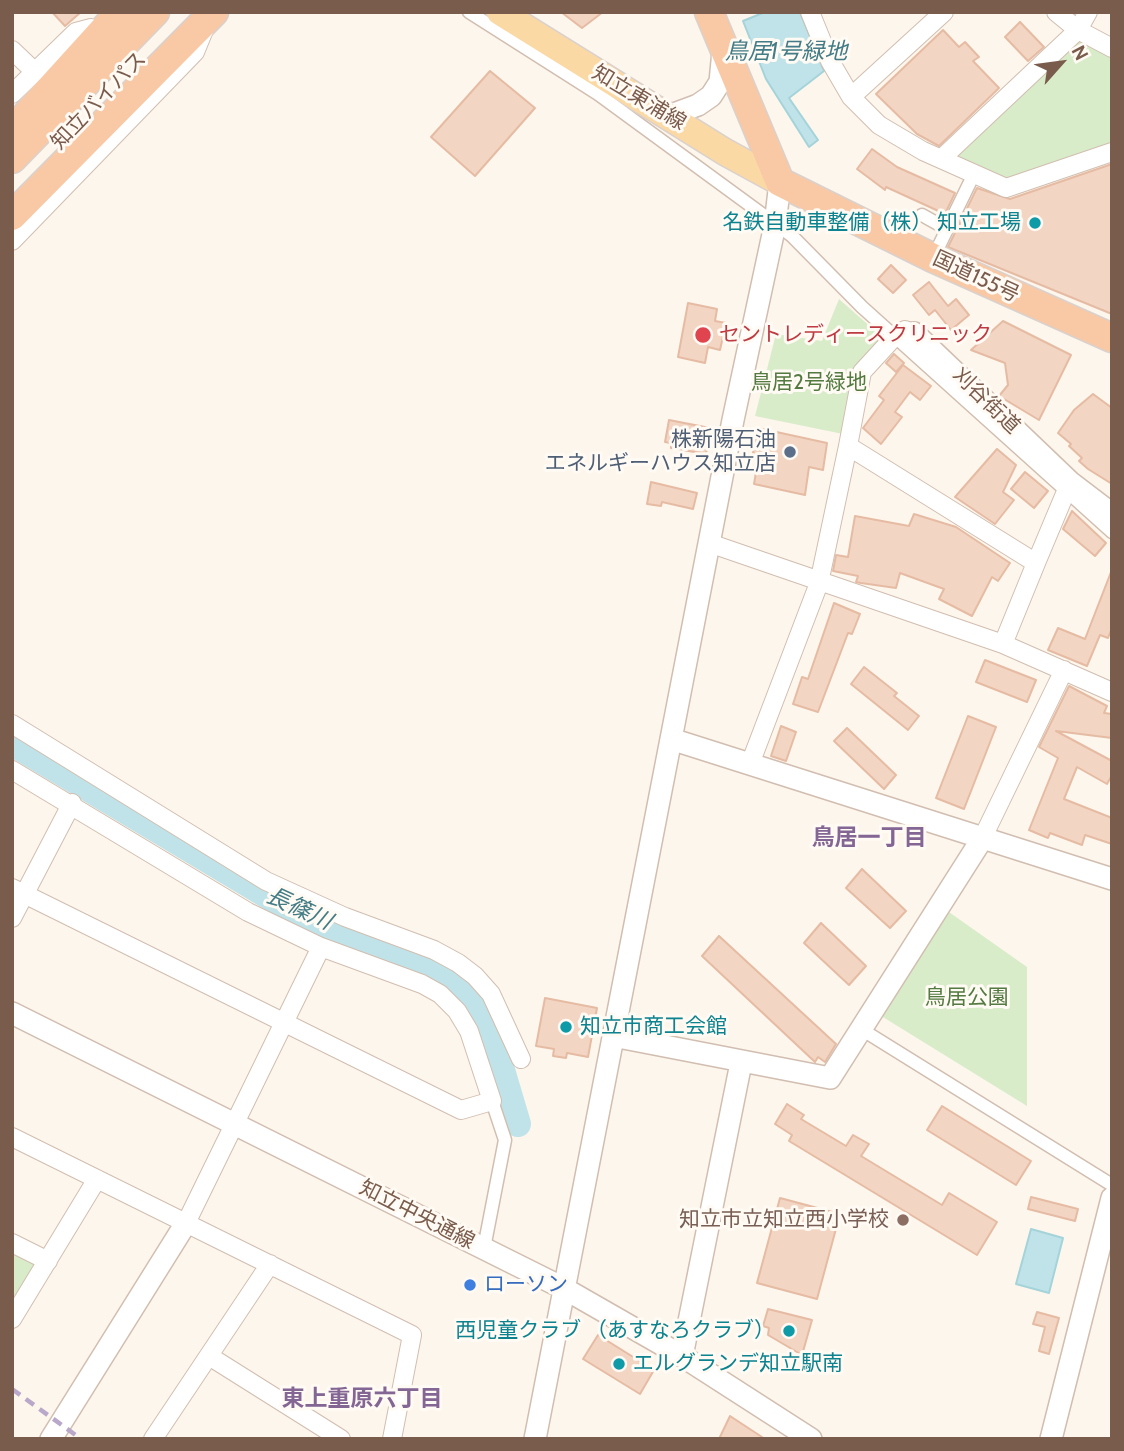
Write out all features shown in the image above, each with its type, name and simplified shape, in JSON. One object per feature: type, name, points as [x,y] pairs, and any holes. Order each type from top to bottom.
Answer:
[{"type":"highway","points":[[13,130],[120,12]]},
{"type":"highway","name":"知立バイパス","points":[[12,159],[155,12]]},
{"type":"highway","points":[[709,12],[723,51],[780,182]]},
{"type":"highway","points":[[12,216],[204,13]]},
{"type":"highway","name":"知立バイパス","points":[[12,191],[204,13]]},
{"type":"highway","name":"国道155号","points":[[780,182],[933,258],[1112,338]]},
{"type":"main road","name":"知立東浦線","points":[[500,12],[671,115],[725,152],[780,182]]},
{"type":"street","points":[[470,12],[598,94],[792,236],[905,334],[862,372],[819,583],[750,764]]},
{"type":"street","points":[[810,12],[830,61],[851,97],[900,140],[1006,188],[1112,152]]},
{"type":"street","points":[[851,97],[944,12]]},
{"type":"street","points":[[1056,12],[1078,30],[1112,48]]},
{"type":"street","points":[[942,159],[1078,30],[1088,12]]},
{"type":"street","points":[[12,241],[195,52],[204,13]]},
{"type":"street","points":[[12,94],[76,32],[91,28],[100,34]]},
{"type":"street","points":[[12,50],[34,71]]},
{"type":"street","points":[[671,115],[698,106],[711,96],[720,82],[723,51]]},
{"type":"street","points":[[933,258],[974,174]]},
{"type":"street","points":[[535,1439],[709,543],[775,225],[780,182]]},
{"type":"street","points":[[922,215],[947,229]]},
{"type":"street","name":"刈谷街道","points":[[905,334],[1064,481],[1112,514]]},
{"type":"street","points":[[848,446],[1036,564]]},
{"type":"street","points":[[1003,644],[1036,564],[1064,481],[1112,532]]},
{"type":"street","points":[[709,543],[1003,644],[1112,692]]},
{"type":"street","points":[[613,1036],[741,1063],[830,1078],[982,839],[1064,670]]},
{"type":"street","points":[[12,724],[266,881],[296,897],[434,950],[458,963],[491,994],[521,1059]]},
{"type":"street","points":[[671,739],[1112,879]]},
{"type":"street","points":[[12,770],[72,803],[248,912],[320,947],[422,984],[440,994],[457,1011],[470,1031],[505,1140],[484,1248]]},
{"type":"street","points":[[12,918],[18,891],[72,803]]},
{"type":"street","points":[[18,891],[461,1110],[492,1101]]},
{"type":"street","points":[[51,1439],[186,1223],[320,947]]},
{"type":"street","name":"知立中央通線","points":[[12,1013],[565,1289],[682,1356],[811,1439]]},
{"type":"street","points":[[861,1029],[1112,1185]]},
{"type":"street","points":[[682,1356],[741,1063]]},
{"type":"street","points":[[12,1137],[412,1335],[392,1439]]},
{"type":"street","points":[[12,1319],[97,1179]]},
{"type":"street","points":[[1051,1439],[1105,1262],[1112,1198]]},
{"type":"street","points":[[12,1243],[48,1261]]},
{"type":"street","points":[[153,1439],[270,1264]]},
{"type":"street","points":[[209,1356],[341,1439]]},
{"type":"green space","points":[[1083,41],[1112,55],[1112,145],[1010,180],[959,161],[958,155],[1076,42]]},
{"type":"green space","name":"鳥居2号緑地","points":[[839,299],[882,337],[856,369],[843,434],[755,416],[776,334],[822,341]]},
{"type":"green space","name":"鳥居公園","points":[[946,910],[1027,967],[1027,1106],[878,1014]]},
{"type":"green space","points":[[12,1250],[36,1261],[38,1267],[12,1308]]},
{"type":"water","name":"鳥居1号緑地","points":[[765,12],[800,12],[824,71],[789,98],[818,140],[809,147],[766,79],[743,21]]},
{"type":"water","points":[[1031,1229],[1063,1238],[1049,1293],[1016,1284]]},
{"type":"building","points":[[52,12],[81,12],[65,26]]},
{"type":"building","points":[[561,12],[603,12],[582,28]]},
{"type":"building","points":[[1020,22],[1044,47],[1028,61],[1005,37]]},
{"type":"building","points":[[943,30],[959,47],[965,42],[979,57],[973,61],[999,88],[939,146],[917,134],[876,94]]},
{"type":"building","points":[[490,71],[535,108],[475,176],[431,137]]},
{"type":"building","points":[[872,149],[897,167],[955,193],[945,214],[886,187],[885,190],[857,169]]},
{"type":"building","name":"名鉄自動車整備（株） 知立工場","points":[[1112,164],[1112,314],[948,247],[977,188],[1010,199]]},
{"type":"building","points":[[891,265],[906,280],[893,293],[878,279]]},
{"type":"building","points":[[929,282],[948,306],[956,299],[969,315],[951,330],[935,310],[929,315],[913,295]]},
{"type":"building","name":"セントレディースクリニック","points":[[688,303],[717,309],[715,321],[726,323],[720,350],[708,347],[705,363],[678,357]]},
{"type":"building","points":[[1003,321],[1071,355],[1039,420],[999,396],[1008,385],[1005,363],[971,350]]},
{"type":"building","points":[[894,354],[904,363],[896,372],[886,363]]},
{"type":"building","points":[[903,365],[931,386],[920,400],[910,392],[895,412],[902,417],[881,444],[863,428],[884,400],[879,396]]},
{"type":"building","points":[[1093,394],[1112,408],[1112,484],[1079,461],[1082,458],[1058,433],[1074,410]]},
{"type":"building","points":[[669,420],[710,428],[706,454],[671,448],[671,443],[665,442]]},
{"type":"building","points":[[758,428],[827,443],[823,470],[809,467],[805,495],[754,484],[759,455],[753,453]]},
{"type":"building","points":[[997,449],[1016,465],[1003,492],[1014,500],[995,524],[955,497]]},
{"type":"building","points":[[1025,472],[1048,491],[1034,508],[1011,489]]},
{"type":"building","points":[[651,482],[697,493],[693,509],[662,502],[661,506],[647,504]]},
{"type":"building","points":[[1072,511],[1106,543],[1095,556],[1063,529]]},
{"type":"building","points":[[914,514],[956,527],[1010,563],[998,581],[992,577],[972,616],[939,599],[944,589],[900,573],[896,588],[856,582],[858,576],[833,571],[836,555],[848,557],[855,516],[909,526]]},
{"type":"building","points":[[1111,572],[1112,628],[1108,638],[1100,635],[1087,666],[1048,650],[1058,628],[1085,639]]},
{"type":"building","points":[[834,603],[860,614],[852,634],[848,633],[818,712],[793,704],[802,677],[808,679]]},
{"type":"building","points":[[985,660],[1036,680],[1027,702],[976,682]]},
{"type":"building","points":[[864,667],[897,693],[894,696],[919,716],[908,730],[851,684]]},
{"type":"building","points":[[1069,686],[1107,706],[1104,713],[1112,714],[1112,738],[1056,731],[1112,761],[1112,775],[1107,784],[1077,767],[1064,799],[1112,818],[1112,844],[1085,835],[1082,845],[1050,833],[1048,838],[1029,830],[1058,758],[1039,747]]},
{"type":"building","points":[[968,716],[996,727],[964,809],[936,798]]},
{"type":"building","points":[[781,726],[796,732],[786,761],[771,756]]},
{"type":"building","points":[[847,728],[896,775],[884,789],[834,741]]},
{"type":"building","points":[[862,869],[906,911],[890,928],[846,888]]},
{"type":"building","points":[[821,923],[866,966],[849,985],[804,943]]},
{"type":"building","points":[[719,936],[836,1044],[825,1062],[818,1057],[815,1062],[702,956]]},
{"type":"building","name":"知立市商工会館","points":[[545,998],[597,1008],[588,1057],[567,1053],[566,1058],[553,1056],[554,1049],[536,1046]]},
{"type":"building","points":[[787,1104],[804,1115],[801,1119],[846,1146],[853,1135],[869,1144],[861,1156],[942,1205],[949,1193],[997,1222],[977,1255],[789,1141],[792,1135],[775,1124]]},
{"type":"building","points":[[942,1106],[1031,1161],[1016,1185],[927,1130]]},
{"type":"building","points":[[1031,1197],[1078,1209],[1075,1221],[1028,1209]]},
{"type":"building","points":[[780,1198],[840,1214],[817,1299],[757,1283]]},
{"type":"building","name":"西児童クラブ （あすなろクラブ）","points":[[768,1309],[812,1320],[802,1355],[768,1335],[769,1328],[763,1326]]},
{"type":"building","points":[[1037,1312],[1059,1318],[1049,1354],[1039,1351],[1045,1327],[1033,1324]]},
{"type":"building","name":"エルグランデ知立駅南","points":[[598,1335],[654,1370],[640,1394],[583,1359]]},
{"type":"building","points":[[730,1416],[765,1439],[719,1439]]},
{"type":"waterway","name":"長篠川","points":[[12,743],[283,905],[350,936],[439,969],[467,991],[489,1026],[518,1124]]},
{"type":"railway","points":[[12,1389],[81,1439]]},
{"type":"place","name":"名鉄自動車整備（株） 知立工場","points":[[1035,223]]},
{"type":"place","name":"セントレディースクリニック","points":[[703,335]]},
{"type":"place","name":"株新陽石油 エネルギーハウス知立店","points":[[790,452]]},
{"type":"place","name":"知立市商工会館","points":[[566,1027]]},
{"type":"place","name":"知立市立知立西小学校","points":[[903,1220]]},
{"type":"place","name":"ローソン","points":[[470,1285]]},
{"type":"place","name":"西児童クラブ （あすなろクラブ）","points":[[789,1331]]},
{"type":"place","name":"エルグランデ知立駅南","points":[[619,1364]]},
{"type":"district","name":"鳥居一丁目","points":[[869,838]]},
{"type":"district","name":"東上重原六丁目","points":[[362,1399]]}]
